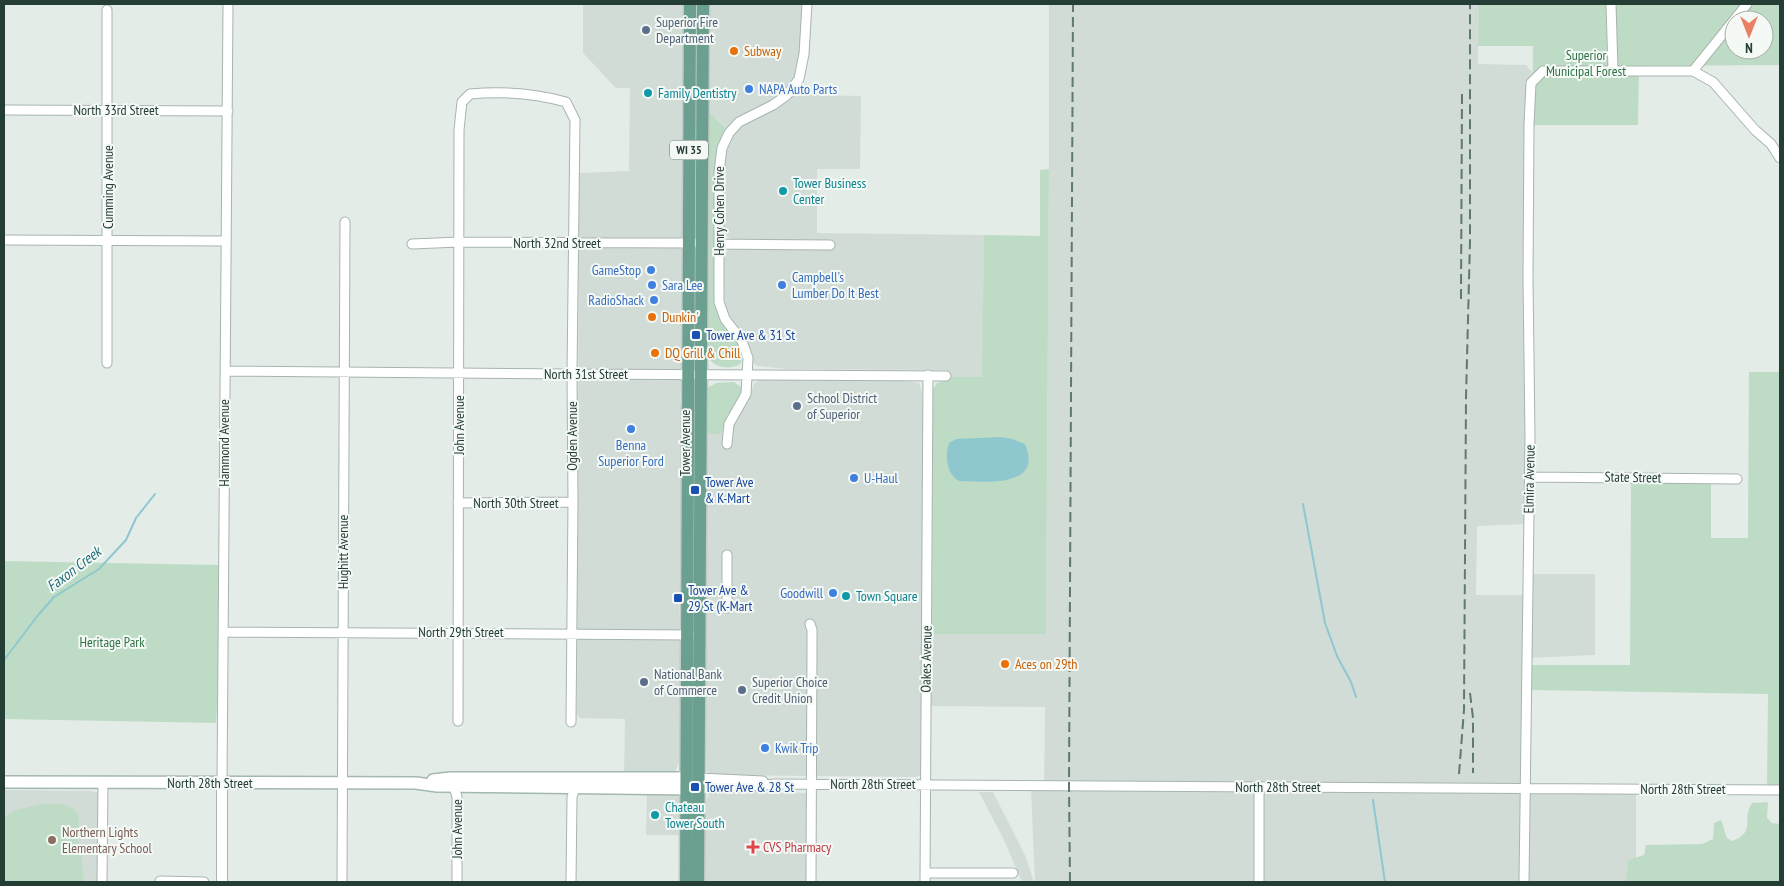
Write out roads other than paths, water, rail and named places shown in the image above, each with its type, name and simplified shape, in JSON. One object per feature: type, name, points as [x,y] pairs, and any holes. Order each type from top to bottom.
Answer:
[{"type":"main road","name":"Tower Avenue","points":[[690,4],[688,243],[694,374]]},
{"type":"main road","name":"Tower Avenue","points":[[686,882],[686,783],[692,635],[694,374],[702,243],[703,4]]},
{"type":"main road","name":"Tower Avenue","points":[[692,635],[699,784],[698,882]]},
{"type":"main road","name":"North 28th Street","points":[[4,782],[416,783],[621,779],[699,784]]},
{"type":"main road","name":"North 28th Street","points":[[453,782],[575,788],[686,783]]},
{"type":"street","name":"Hammond Avenue","points":[[222,882],[228,4]]},
{"type":"street","name":"Henry Cohen Drive","points":[[727,444],[729,424],[746,394],[748,358],[745,347],[738,335],[725,319],[719,302],[719,172],[722,148],[728,133],[739,122],[744,118],[774,106],[787,95],[798,79],[804,54],[807,4]]},
{"type":"street","points":[[1611,4],[1613,70],[1693,71],[1714,82],[1755,130],[1771,144],[1780,158]]},
{"type":"street","points":[[1693,71],[1747,4]]},
{"type":"street","name":"Cumming Avenue","points":[[107,10],[107,364]]},
{"type":"street","name":"Elmira Avenue","points":[[1524,882],[1529,477],[1529,126],[1532,83],[1543,71],[1613,70]]},
{"type":"street","name":"Ogden Avenue","points":[[460,130],[462,102],[470,94],[479,93],[540,94],[566,102],[575,120],[571,722]]},
{"type":"street","name":"North 33rd Street","points":[[4,110],[228,111]]},
{"type":"street","name":"John Avenue","points":[[458,721],[460,130]]},
{"type":"street","name":"Hughitt Avenue","points":[[342,882],[345,222]]},
{"type":"street","points":[[4,240],[226,241]]},
{"type":"street","name":"North 32nd Street","points":[[412,244],[459,242],[702,243]]},
{"type":"street","points":[[719,244],[830,245]]},
{"type":"street","name":"North 31st Street","points":[[225,371],[946,376]]},
{"type":"street","name":"Oakes Avenue","points":[[925,878],[928,376]]},
{"type":"street","name":"State Street","points":[[1529,477],[1737,479]]},
{"type":"street","name":"North 30th Street","points":[[458,503],[573,502]]},
{"type":"street","points":[[727,608],[728,556]]},
{"type":"street","points":[[810,624],[812,630],[811,882]]},
{"type":"street","name":"North 29th Street","points":[[224,632],[692,635]]},
{"type":"street","points":[[571,882],[572,797],[575,788],[584,783],[606,783],[621,779]]},
{"type":"street","name":"John Avenue","points":[[453,782],[457,797],[457,882]]},
{"type":"street","points":[[102,783],[102,882]]},
{"type":"street","name":"North 28th Street","points":[[699,784],[1780,790]]},
{"type":"street","points":[[1259,786],[1259,882]]},
{"type":"street","points":[[925,878],[1013,874]]},
{"type":"street","points":[[160,881],[204,882]]},
{"type":"water","points":[[1001,437],[1025,444],[1029,458],[1026,468],[1019,475],[1009,479],[983,482],[959,481],[951,474],[947,458],[949,443],[956,439]]},
{"type":"waterway","name":"Faxon Creek","points":[[4,660],[54,597],[99,569],[126,540],[136,518],[155,494]]},
{"type":"waterway","points":[[1303,504],[1325,623],[1337,656],[1351,682],[1356,697]]},
{"type":"waterway","points":[[1373,800],[1385,882]]},
{"type":"railway","points":[[1070,882],[1073,4]]},
{"type":"railway","points":[[1459,774],[1464,710],[1466,398],[1470,241],[1470,4]]},
{"type":"railway","points":[[1461,299],[1462,94]]},
{"type":"railway","points":[[1470,693],[1473,718],[1473,773]]},
{"type":"place","name":"Superior Fire Department","points":[[646,30]]},
{"type":"place","name":"Subway","points":[[734,51]]},
{"type":"place","name":"NAPA Auto Parts","points":[[749,89]]},
{"type":"place","name":"Family Dentistry","points":[[648,93]]},
{"type":"place","name":"Tower Business Center","points":[[783,191]]},
{"type":"place","name":"GameStop","points":[[651,270]]},
{"type":"place","name":"Sara Lee","points":[[652,285]]},
{"type":"place","name":"Campbell's Lumber Do It Best","points":[[782,285]]},
{"type":"place","name":"RadioShack","points":[[654,300]]},
{"type":"place","name":"Dunkin'","points":[[652,317]]},
{"type":"place","name":"Tower Ave & 31 St","points":[[696,335]]},
{"type":"place","name":"DQ Grill & Chill","points":[[655,353]]},
{"type":"place","name":"School District of Superior","points":[[797,406]]},
{"type":"place","name":"Benna Superior Ford","points":[[631,429]]},
{"type":"place","name":"U-Haul","points":[[854,478]]},
{"type":"place","name":"Tower Ave & K-Mart","points":[[695,490]]},
{"type":"place","name":"Goodwill","points":[[833,593]]},
{"type":"place","name":"Town Square","points":[[846,596]]},
{"type":"place","name":"Tower Ave & 29 St (K-Mart","points":[[678,598]]},
{"type":"place","name":"Aces on 29th","points":[[1005,664]]},
{"type":"place","name":"National Bank of Commerce","points":[[644,682]]},
{"type":"place","name":"Superior Choice Credit Union","points":[[742,690]]},
{"type":"place","name":"Kwik Trip","points":[[765,748]]},
{"type":"place","name":"Tower Ave & 28 St","points":[[695,787]]},
{"type":"place","name":"Chateau Tower South","points":[[655,815]]},
{"type":"place","name":"Northern Lights Elementary School","points":[[52,840]]},
{"type":"place","name":"CVS Pharmacy","points":[[753,847]]},
{"type":"park label","name":"Superior Municipal Forest","points":[[1586,64]]},
{"type":"park label","name":"Heritage Park","points":[[112,642]]}]
